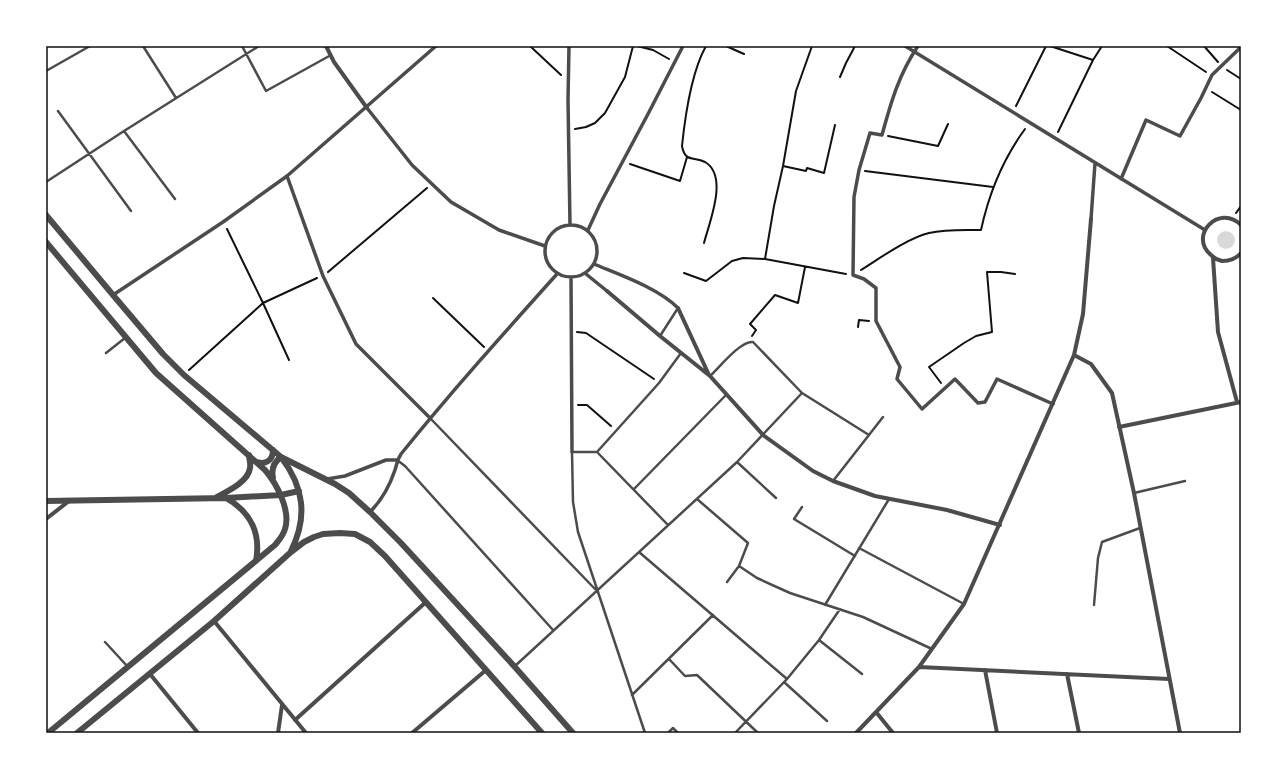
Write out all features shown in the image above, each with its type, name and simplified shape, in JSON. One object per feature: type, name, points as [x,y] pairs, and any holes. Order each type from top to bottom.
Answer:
[{"type":"street","points":[[326,46],[367,108],[412,165],[451,202],[499,230],[545,246]]},
{"type":"street","points":[[113,295],[223,222],[287,176],[367,108],[436,46]]},
{"type":"street","points":[[569,46],[568,130],[570,225]]},
{"type":"street","points":[[588,230],[600,204],[683,46]]},
{"type":"street","points":[[905,46],[1204,230]]},
{"type":"street","points":[[918,46],[905,68],[892,97],[882,135],[870,132],[859,170],[854,197],[853,275],[864,279],[876,288],[876,321],[900,367],[898,379],[922,409],[955,379],[978,403],[985,402],[997,379],[1053,404]]},
{"type":"street","points":[[1121,179],[1146,120],[1180,136],[1212,76],[1241,47]]},
{"type":"street","points":[[856,733],[919,667],[964,604],[1074,355],[1083,314],[1095,163]]},
{"type":"street","points":[[287,176],[323,276],[356,344],[430,418]]},
{"type":"street","points":[[46,215],[113,295],[184,375],[281,458],[295,479],[299,491],[302,516],[300,529],[291,552]]},
{"type":"street","points":[[1240,224],[1232,219],[1224,217],[1220,218],[1209,224],[1204,230],[1203,238],[1204,246],[1213,258],[1218,260],[1230,260],[1240,255]]},
{"type":"street","points":[[570,225],[579,226],[588,230],[597,244],[598,253],[594,264],[586,274],[571,278],[557,274],[550,269],[544,254],[548,238],[554,231],[561,227],[570,225]]},
{"type":"street","points":[[46,242],[156,373],[257,462],[273,479]]},
{"type":"street","points":[[1119,427],[1239,402],[1218,332],[1213,258]]},
{"type":"street","points":[[594,264],[671,301],[678,308],[710,376]]},
{"type":"street","points":[[370,512],[377,505],[389,483],[395,470],[397,460],[430,418],[557,274]]},
{"type":"street","points":[[586,274],[710,376],[763,435],[812,471],[833,481],[875,496],[947,510],[1000,525]]},
{"type":"street","points":[[571,278],[572,452]]},
{"type":"street","points":[[1074,355],[1091,364],[1112,393],[1141,527],[1180,733]]},
{"type":"street","points":[[257,462],[269,462],[272,457],[273,450]]},
{"type":"street","points":[[216,498],[238,484],[244,478],[250,468],[249,455]]},
{"type":"street","points":[[48,733],[275,546],[282,537],[286,528],[286,519],[280,495],[273,479],[272,469],[275,462],[281,458]]},
{"type":"street","points":[[281,458],[326,479],[348,493],[370,512],[401,543],[514,666],[573,733]]},
{"type":"street","points":[[326,479],[345,476],[386,460],[397,460]]},
{"type":"street","points":[[46,501],[226,498],[280,495],[299,491]]},
{"type":"street","points":[[226,498],[234,502],[243,510],[254,528],[258,544],[256,562]]},
{"type":"street","points":[[46,519],[69,501]]},
{"type":"street","points":[[77,733],[214,621],[304,542],[324,534],[340,533],[356,534],[370,542],[385,556],[542,733]]},
{"type":"street","points":[[295,720],[426,602]]},
{"type":"street","points":[[214,621],[306,733]]},
{"type":"street","points":[[919,667],[1169,679]]},
{"type":"street","points":[[412,733],[486,670]]},
{"type":"street","points":[[985,670],[997,733]]},
{"type":"street","points":[[150,674],[198,733]]},
{"type":"street","points":[[1067,674],[1079,733]]},
{"type":"street","points":[[278,733],[282,705]]},
{"type":"street","points":[[876,712],[893,733]]},
{"type":"lane","points":[[46,71],[90,46]]},
{"type":"lane","points":[[143,46],[176,98]]},
{"type":"lane","points":[[242,46],[266,90],[331,55]]},
{"type":"lane","points":[[46,182],[89,153],[259,46]]},
{"type":"lane","points":[[58,111],[132,211]]},
{"type":"lane","points":[[124,131],[175,199]]},
{"type":"lane","points":[[660,336],[678,308]]},
{"type":"lane","points":[[106,354],[126,337]]},
{"type":"lane","points":[[710,376],[741,346],[749,342],[753,342],[802,393],[869,435]]},
{"type":"lane","points":[[597,452],[659,382],[681,353]]},
{"type":"lane","points":[[514,666],[737,462],[802,393]]},
{"type":"lane","points":[[634,489],[726,395]]},
{"type":"lane","points":[[833,481],[883,417]]},
{"type":"lane","points":[[430,418],[596,591]]},
{"type":"lane","points":[[645,733],[596,591],[578,532],[573,502],[572,452],[597,452],[668,525]]},
{"type":"lane","points":[[397,460],[405,466],[553,630]]},
{"type":"lane","points":[[737,462],[776,498]]},
{"type":"lane","points":[[1134,493],[1185,481]]},
{"type":"lane","points":[[697,498],[748,542],[739,566],[727,582]]},
{"type":"lane","points":[[825,605],[889,499]]},
{"type":"lane","points":[[802,507],[794,519],[855,556]]},
{"type":"lane","points":[[1094,606],[1098,558],[1102,542],[1141,527]]},
{"type":"lane","points":[[859,548],[964,604]]},
{"type":"lane","points":[[639,552],[788,679]]},
{"type":"lane","points":[[739,566],[774,586],[803,598],[840,609],[879,624],[932,649]]},
{"type":"lane","points":[[735,733],[788,679],[820,640],[840,609]]},
{"type":"lane","points":[[632,695],[713,615]]},
{"type":"lane","points":[[820,640],[862,674]]},
{"type":"lane","points":[[105,642],[128,667]]},
{"type":"lane","points":[[669,659],[685,676],[697,674],[758,733]]},
{"type":"lane","points":[[784,682],[828,721]]},
{"type":"lane","points":[[668,733],[673,728],[678,733]]},
{"type":"path","points":[[530,46],[568,81]]},
{"type":"path","points":[[568,130],[586,127],[595,123],[605,113],[624,77],[633,46]]},
{"type":"path","points":[[637,46],[653,50],[675,62]]},
{"type":"path","points":[[704,243],[715,200],[717,182],[709,166],[704,162],[687,157],[683,152],[682,146],[691,86],[706,46]]},
{"type":"path","points":[[726,46],[744,54]]},
{"type":"path","points":[[765,259],[796,92],[812,46]]},
{"type":"path","points":[[840,77],[855,46]]},
{"type":"path","points":[[1013,112],[1046,46]]},
{"type":"path","points":[[1050,46],[1093,60]]},
{"type":"path","points":[[1055,138],[1093,60],[1102,46]]},
{"type":"path","points":[[1167,46],[1212,76]]},
{"type":"path","points":[[1206,88],[1241,110]]},
{"type":"path","points":[[684,273],[706,281],[732,261],[743,258],[765,259],[853,275],[909,241],[927,233],[942,230],[981,230],[993,187],[1016,141],[1030,123]]},
{"type":"path","points":[[882,135],[938,146],[948,124]]},
{"type":"path","points":[[783,166],[806,171],[807,168],[824,173],[835,125]]},
{"type":"path","points":[[623,162],[680,181],[687,157]]},
{"type":"path","points":[[859,170],[993,187]]},
{"type":"path","points":[[184,375],[263,303],[323,276],[432,184]]},
{"type":"path","points":[[223,222],[289,360]]},
{"type":"path","points":[[749,342],[756,330],[750,324],[775,295],[798,303],[805,267]]},
{"type":"path","points":[[945,388],[929,367],[976,336],[992,332],[987,272],[1015,274]]},
{"type":"path","points":[[432,298],[488,351]]},
{"type":"path","points":[[858,327],[859,320],[876,321]]},
{"type":"path","points":[[572,332],[586,333],[659,382]]},
{"type":"path","points":[[572,405],[587,405],[616,431]]},
{"type":"shaded area","points":[[1226,231],[1232,234],[1235,240],[1232,246],[1226,249],[1220,246],[1217,240],[1220,234]]}]
